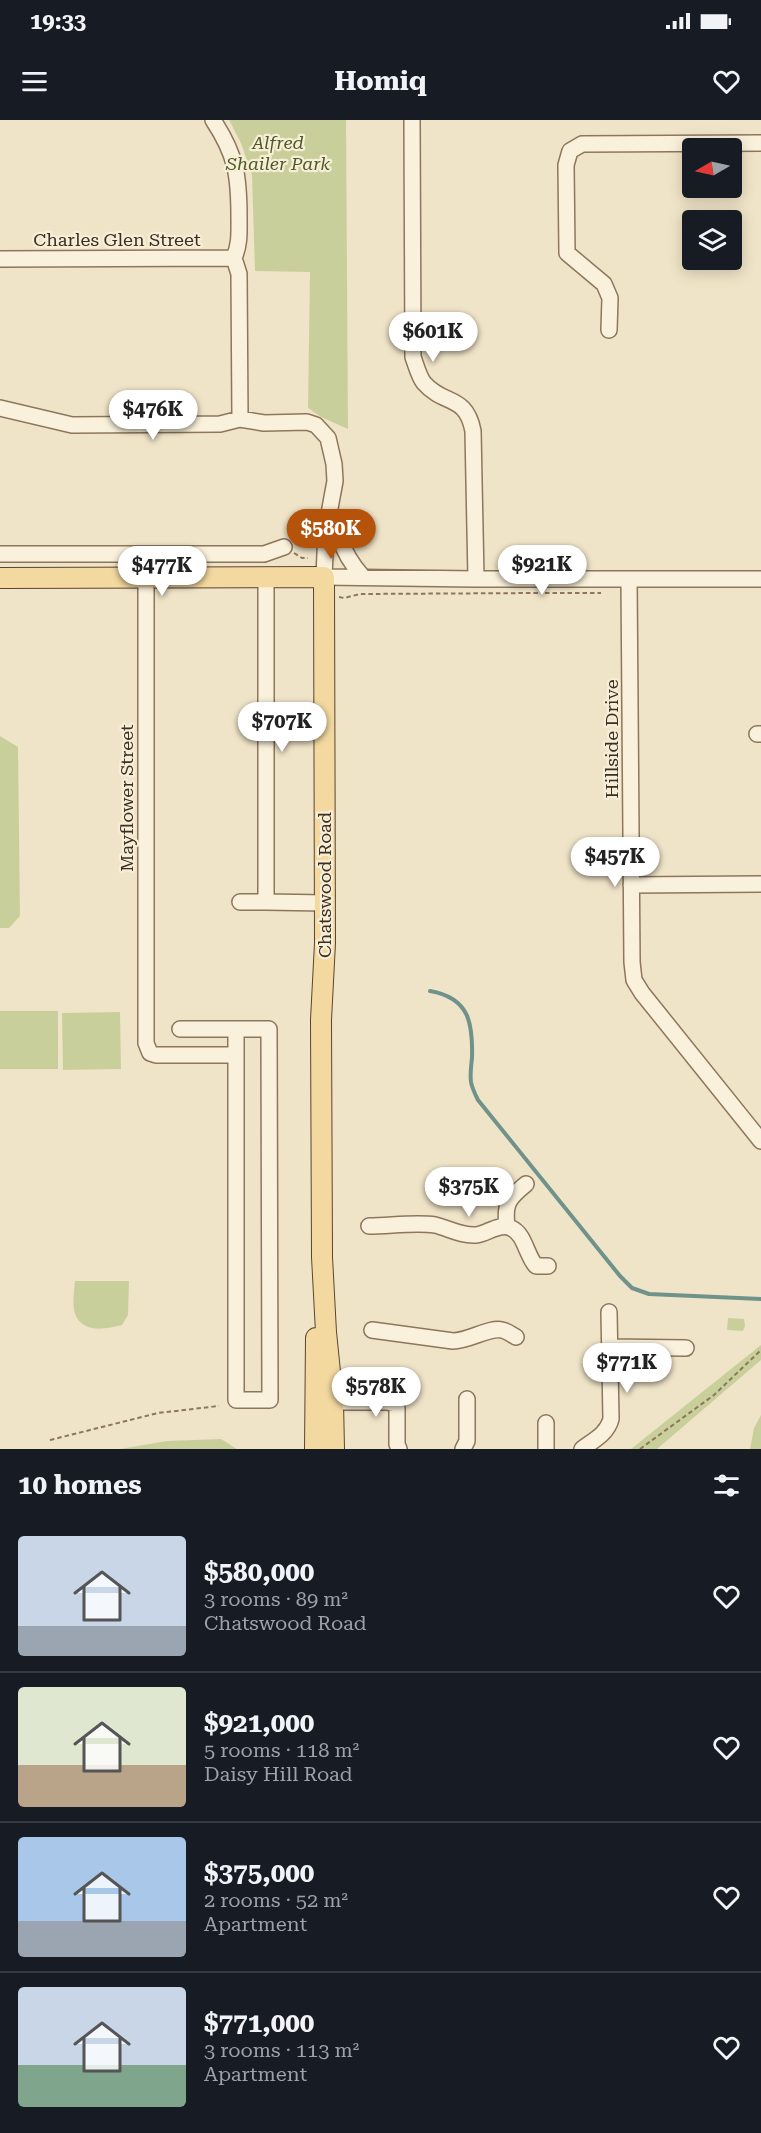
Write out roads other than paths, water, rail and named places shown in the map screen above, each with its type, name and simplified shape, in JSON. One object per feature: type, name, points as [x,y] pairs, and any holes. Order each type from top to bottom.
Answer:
[{"type":"main road","points":[[0,578],[324,577]]},
{"type":"main road","name":"Chatswood Road","points":[[324,577],[326,943],[321,1020],[322,1257],[333,1402],[334,1449]]},
{"type":"main road","name":"Chatswood Road","points":[[315,1449],[316,1315],[322,1257]]},
{"type":"street","points":[[0,408],[72,425],[220,424],[240,419],[239,274],[234,258],[239,244],[239,185],[229,146],[213,120]]},
{"type":"street","points":[[412,120],[413,357],[423,382],[436,394],[460,405],[470,417],[473,430],[476,579]]},
{"type":"street","points":[[609,330],[610,298],[604,284],[567,253],[566,165],[570,152],[582,144],[761,143]]},
{"type":"street","name":"Charles Glen Street","points":[[0,259],[234,258]]},
{"type":"street","name":"Chatswood Road","points":[[240,419],[264,423],[307,422],[316,425],[328,438],[335,481],[331,514],[326,530],[324,577]]},
{"type":"street","name":"Chatswood Road","points":[[331,514],[336,519],[339,537],[352,566],[363,577]]},
{"type":"street","points":[[0,554],[264,554],[284,546]]},
{"type":"street","points":[[266,577],[266,902]]},
{"type":"street","points":[[324,577],[761,579]]},
{"type":"street","name":"Mayflower Street","points":[[146,578],[146,1043],[150,1053],[156,1054],[236,1054]]},
{"type":"street","name":"Hillside Drive","points":[[629,579],[631,885],[634,980],[761,1141]]},
{"type":"street","points":[[631,885],[761,884]]},
{"type":"street","points":[[240,902],[325,903]]},
{"type":"street","points":[[180,1029],[236,1029],[269,1029],[270,1400],[236,1400],[236,1029]]},
{"type":"street","points":[[507,1226],[505,1213],[507,1204],[511,1196],[526,1184]]},
{"type":"street","points":[[369,1226],[434,1225],[474,1235],[507,1226],[514,1229],[520,1236],[536,1266],[548,1266]]},
{"type":"street","points":[[582,1449],[609,1426],[609,1312]]},
{"type":"street","points":[[372,1330],[453,1341],[463,1341],[495,1330],[503,1330],[516,1336]]},
{"type":"street","points":[[609,1347],[686,1348]]},
{"type":"street","points":[[464,1449],[467,1440],[467,1399]]},
{"type":"street","points":[[333,1402],[394,1404],[397,1408],[399,1449]]},
{"type":"street","points":[[546,1424],[546,1449]]},
{"type":"waterway","points":[[430,991],[454,1000],[466,1014],[471,1034],[471,1082],[478,1100],[632,1288],[649,1294],[761,1299]]},
{"type":"park label","name":"Alfred Shailer Park","points":[[278,152]]}]
